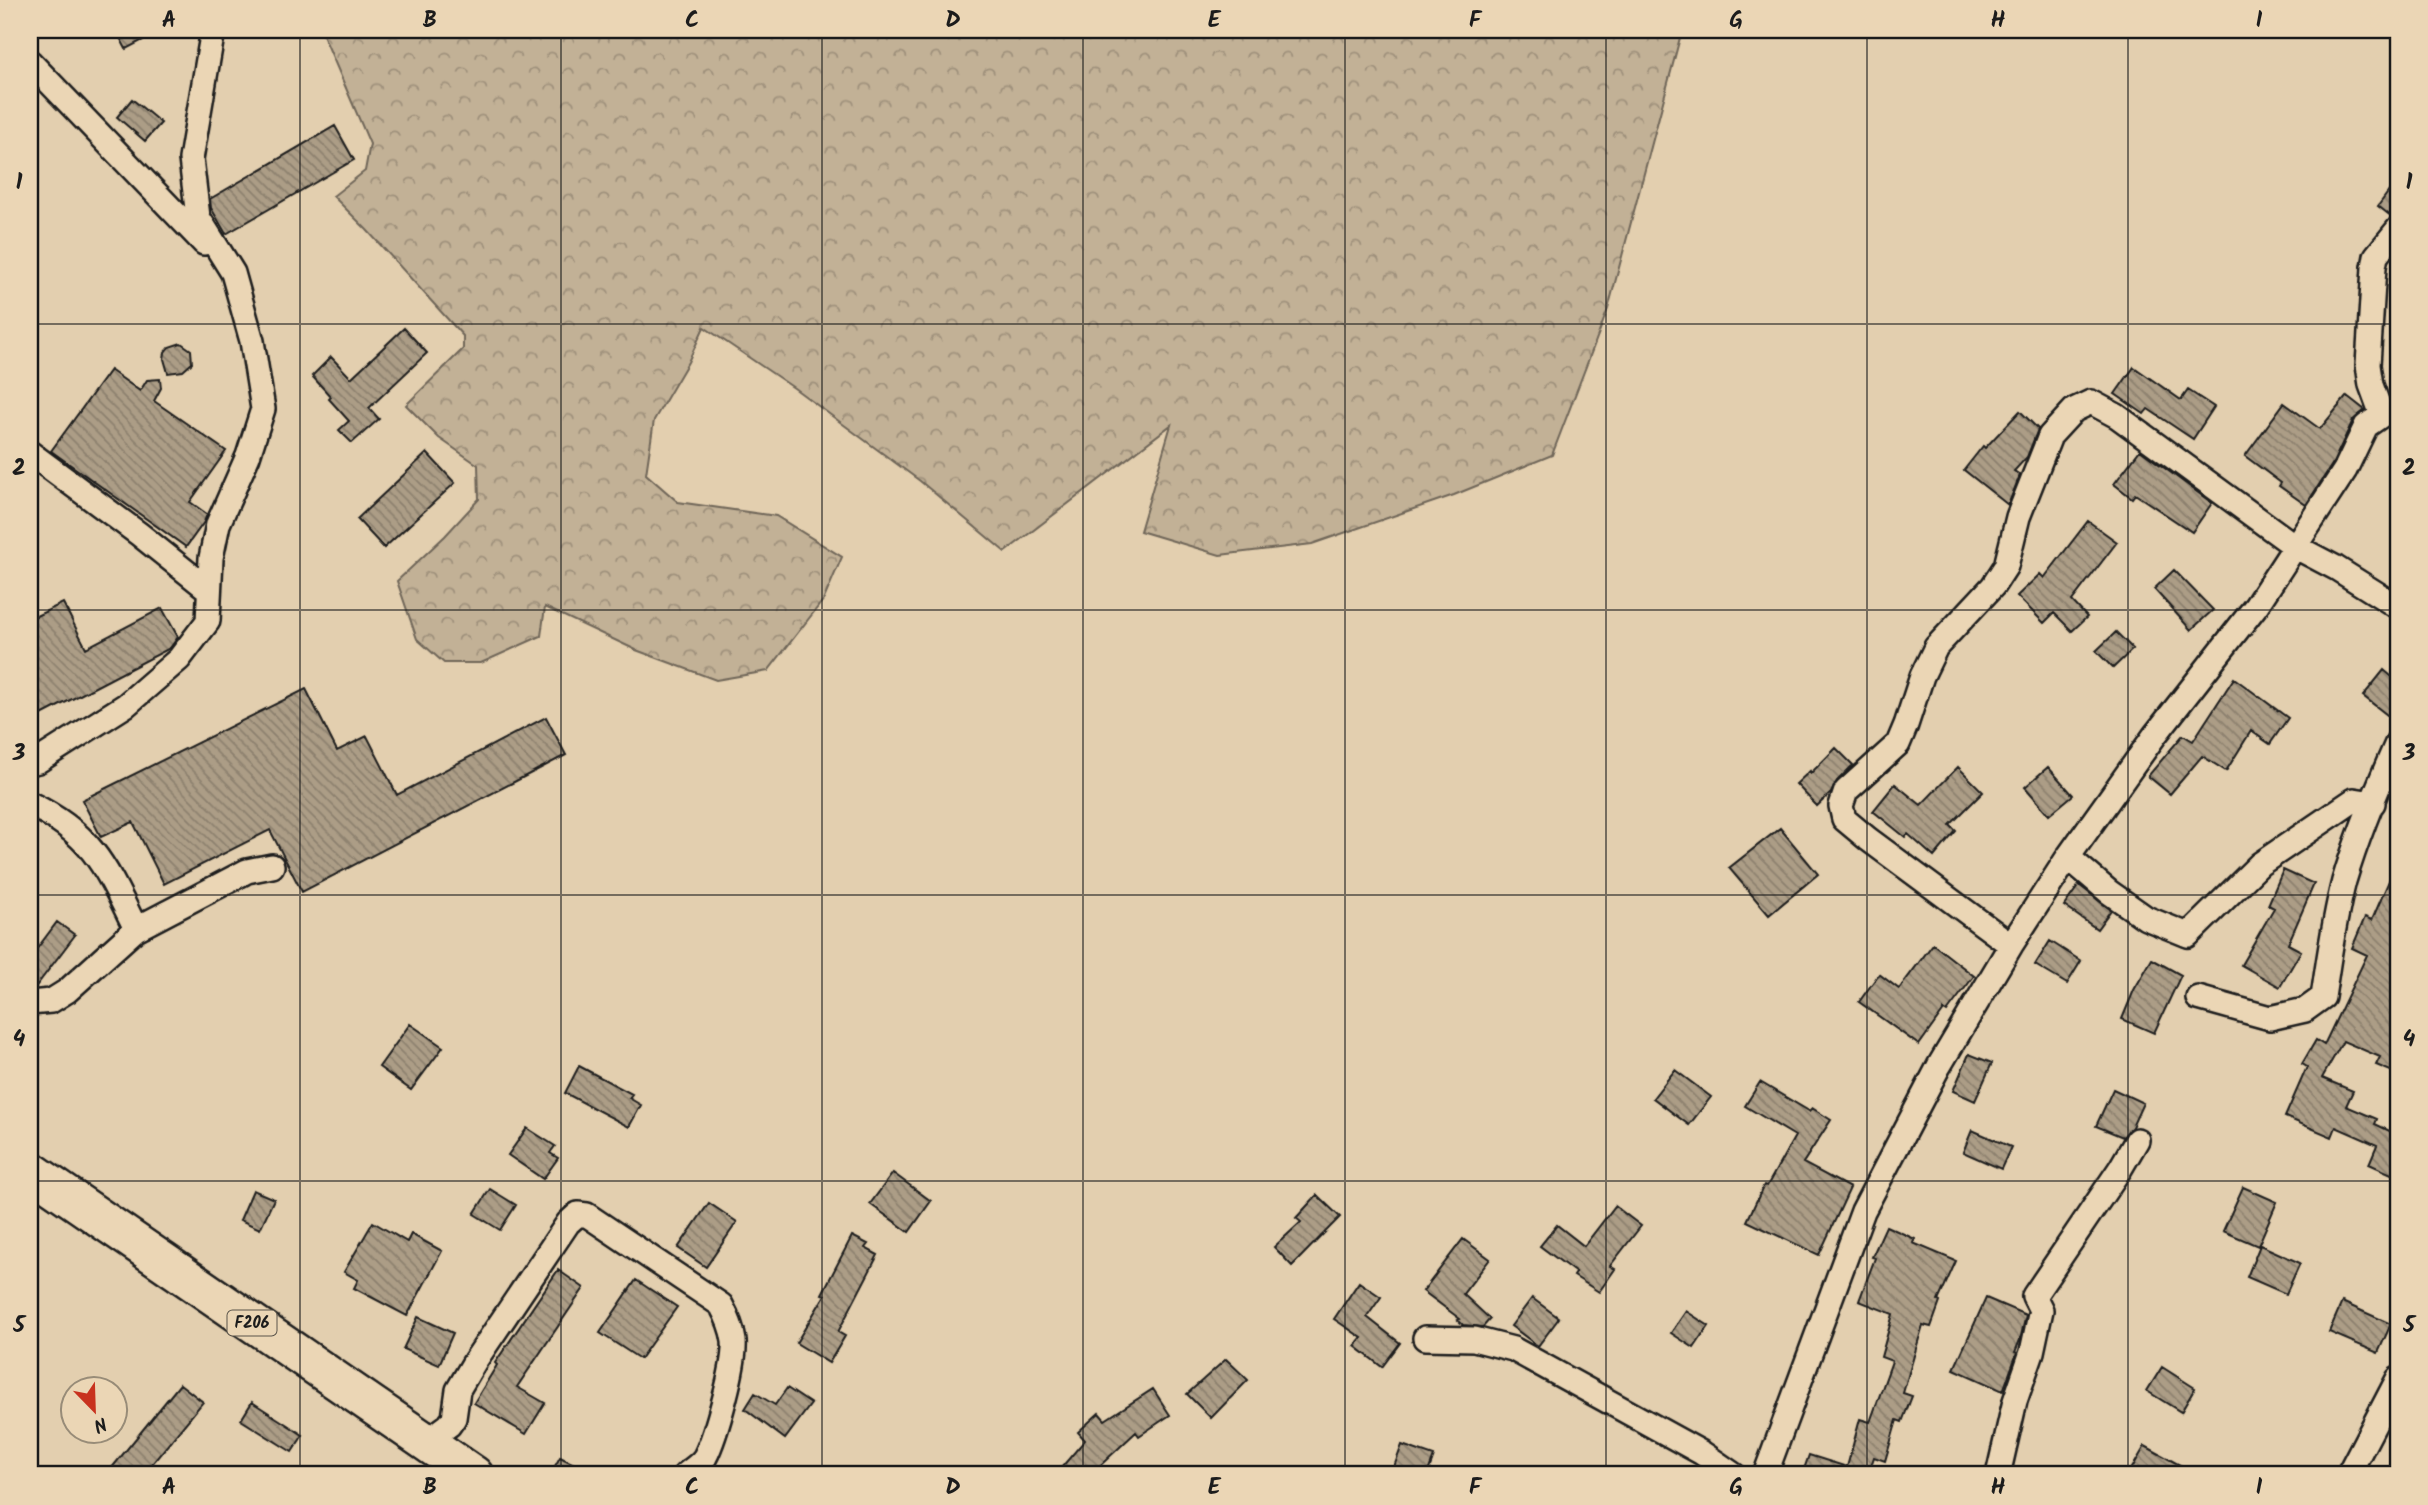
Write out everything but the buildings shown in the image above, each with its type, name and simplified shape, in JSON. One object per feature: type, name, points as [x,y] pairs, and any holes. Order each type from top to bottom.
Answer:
[{"type":"main road","name":"F206","points":[[30,1170],[469,1474]]},
{"type":"street","points":[[30,763],[38,761],[126,705],[179,659],[208,621],[211,558],[218,524],[248,456],[263,409],[252,341],[233,273],[198,217],[191,159],[213,30]]},
{"type":"street","points":[[30,62],[233,273]]},
{"type":"street","points":[[1765,1475],[1863,1210],[1939,1066],[2011,945],[2068,857],[2155,735],[2256,606],[2345,470],[2366,426],[2382,415],[2371,385],[2368,365],[2374,267],[2376,256],[2398,229]]},
{"type":"street","points":[[2011,945],[1844,820],[1840,806],[1846,791],[1898,744],[1922,676],[1936,647],[1993,586],[2006,566],[2018,517],[2050,436],[2074,410],[2091,402],[2117,416],[2295,547],[2336,568],[2398,607]]},
{"type":"street","points":[[30,453],[209,590]]},
{"type":"street","points":[[2198,998],[2270,1018],[2305,1010],[2323,997],[2330,946],[2344,881],[2398,741]]},
{"type":"street","points":[[2068,857],[2146,918],[2188,934],[2260,864],[2354,800],[2373,803]]},
{"type":"street","points":[[30,804],[75,831],[94,851],[106,869],[135,929]]},
{"type":"street","points":[[30,1003],[51,1000],[67,991],[135,929],[247,871],[272,866]]},
{"type":"street","points":[[1998,1475],[2015,1401],[2032,1352],[2041,1310],[2034,1296],[2137,1140]]},
{"type":"street","points":[[426,1442],[454,1418],[458,1390],[469,1370],[568,1223],[578,1214],[587,1214],[721,1305],[730,1321],[734,1343],[729,1378],[711,1441],[704,1460],[685,1475]]},
{"type":"street","points":[[1425,1338],[1474,1339],[1513,1349],[1702,1453],[1734,1475]]},
{"type":"street","points":[[2348,1475],[2398,1379]]},
{"type":"green space","points":[[321,30],[1682,30],[1608,309],[1552,455],[1454,495],[1312,544],[1220,555],[1140,531],[1171,425],[1005,552],[920,481],[794,388],[704,327],[688,362],[654,420],[646,474],[678,502],[776,516],[842,557],[824,599],[768,671],[716,680],[636,650],[545,607],[541,636],[481,663],[444,663],[417,639],[397,581],[445,536],[479,499],[478,465],[439,438],[406,405],[463,349],[463,336],[333,196],[365,171],[370,144]]}]
